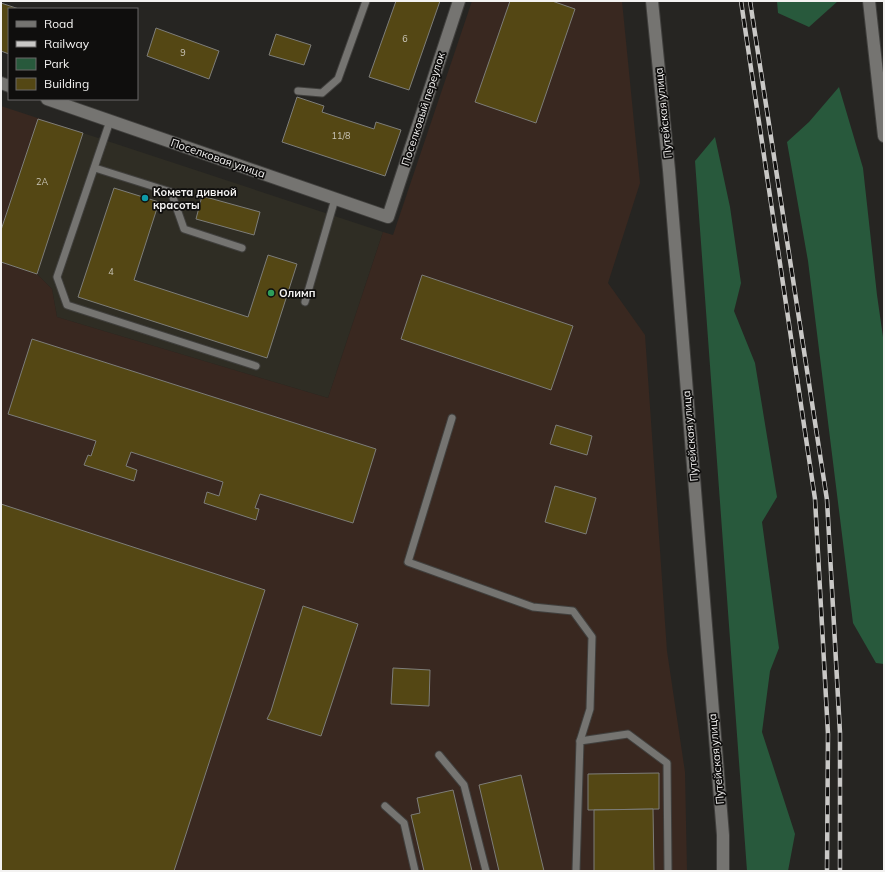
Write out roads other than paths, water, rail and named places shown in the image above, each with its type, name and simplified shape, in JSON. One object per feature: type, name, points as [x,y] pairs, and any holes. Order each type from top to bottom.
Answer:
[{"type":"main road","name":"Поселковый переулок","points":[[388,217],[459,1]]},
{"type":"main road","name":"Путейская улица","points":[[652,1],[670,186],[723,835],[723,871]]},
{"type":"main road","points":[[869,1],[884,136]]},
{"type":"main road","name":"Поселковая улица","points":[[50,100],[388,217]]},
{"type":"lane","points":[[298,91],[322,93],[338,79],[366,1]]},
{"type":"lane","points":[[110,121],[57,277],[67,305],[256,366]]},
{"type":"lane","points":[[94,168],[171,192],[184,230],[242,248]]},
{"type":"lane","points":[[305,302],[335,199]]},
{"type":"lane","points":[[452,418],[408,562],[533,607],[574,611],[592,637],[590,709],[580,741],[576,871]]},
{"type":"lane","points":[[580,741],[628,734],[667,763],[668,871]]},
{"type":"lane","points":[[438,755],[464,785],[486,871]]},
{"type":"lane","points":[[385,806],[404,823],[415,871]]},
{"type":"railway","points":[[741,1],[815,499],[828,734],[827,871]]},
{"type":"railway","points":[[750,1],[827,500],[840,733],[840,871]]},
{"type":"place","name":"Комета дивной красоты","points":[[145,198]]},
{"type":"place","name":"Олимп","points":[[271,293]]}]
